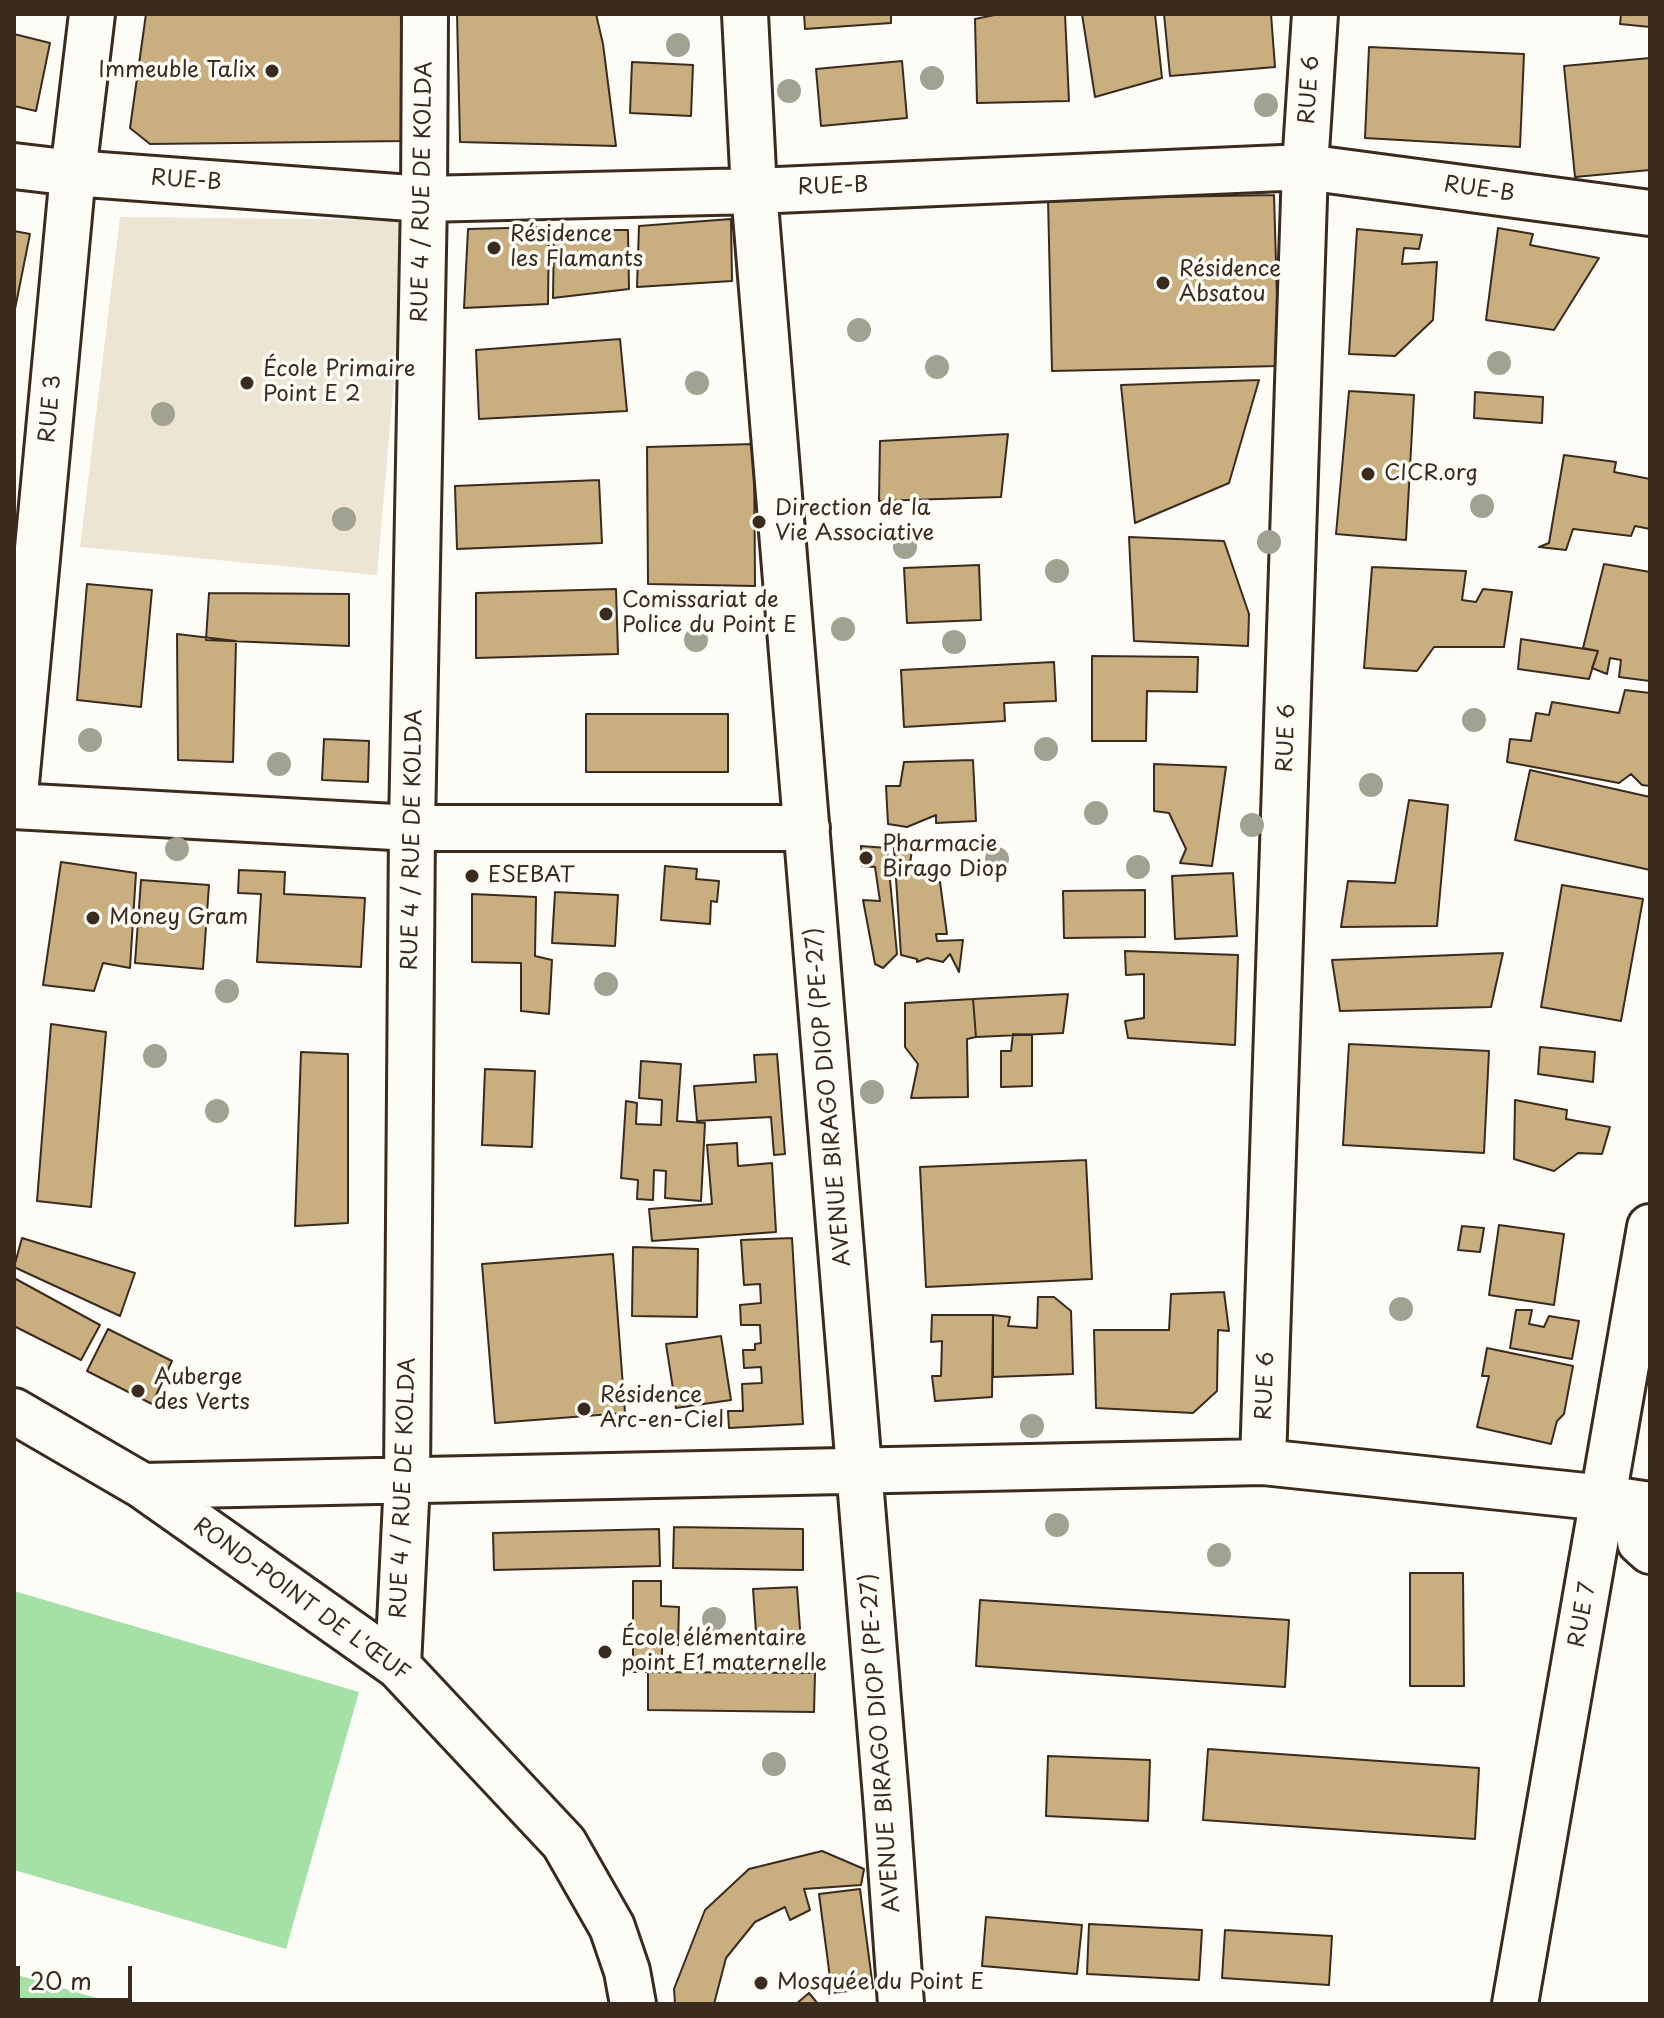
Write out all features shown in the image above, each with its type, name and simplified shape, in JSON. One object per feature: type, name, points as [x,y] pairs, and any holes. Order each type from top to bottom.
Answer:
[{"type":"street","name":"RUE 3","points":[[14,805],[73,173],[92,14]]},
{"type":"street","name":"RUE 4 / RUE DE KOLDA","points":[[398,1666],[407,1480],[412,828],[425,14]]},
{"type":"street","name":"AVENUE BIRAGO DIOP (PE-27)","points":[[745,14],[754,191],[901,2004]]},
{"type":"street","name":"RUE 6","points":[[1263,1462],[1305,167],[1315,14]]},
{"type":"street","name":"RUE-B","points":[[14,166],[424,199],[754,191],[1305,167],[1650,213]]},
{"type":"street","points":[[14,805],[412,828],[807,828]]},
{"type":"street","name":"RUE 7","points":[[1515,2004],[1633,1502],[1650,1227]]},
{"type":"street","name":"ROND-POINT DE L'ŒUF","points":[[14,1411],[143,1486],[398,1666],[564,1843],[612,1927],[627,1971],[633,2004]]},
{"type":"street","points":[[143,1486],[1263,1462],[1633,1502],[1639,1518],[1640,1542],[1650,1551]]},
{"type":"shaded area","name":"École Primaire Point E 2","points":[[120,217],[408,220],[377,575],[80,547]]},
{"type":"green space","points":[[14,1591],[359,1692],[286,1949],[14,1870]]},
{"type":"green space","points":[[14,1974],[117,2004],[14,2004]]},
{"type":"building","name":"Immeuble Talix","points":[[146,14],[405,14],[405,141],[150,144],[130,128]]},
{"type":"building","points":[[457,14],[596,14],[603,44],[616,146],[460,142]]},
{"type":"building","points":[[804,14],[891,14],[891,23],[805,29]]},
{"type":"building","points":[[999,14],[1065,14],[1069,101],[977,103],[975,19]]},
{"type":"building","points":[[1082,14],[1155,14],[1162,78],[1095,97]]},
{"type":"building","points":[[1164,14],[1271,14],[1275,67],[1170,76]]},
{"type":"building","points":[[1621,14],[1650,14],[1650,27],[1620,24]]},
{"type":"building","points":[[14,34],[50,43],[36,111],[14,106]]},
{"type":"building","points":[[1369,47],[1524,54],[1520,147],[1365,138]]},
{"type":"building","points":[[1650,58],[1650,170],[1575,177],[1564,66]]},
{"type":"building","points":[[902,61],[907,118],[821,126],[816,69]]},
{"type":"building","points":[[632,62],[693,65],[691,116],[630,113]]},
{"type":"building","name":"Résidence Absatou","points":[[1274,195],[1279,366],[1052,371],[1048,199]]},
{"type":"building","points":[[731,219],[732,281],[637,287],[639,226]]},
{"type":"building","points":[[549,227],[548,304],[464,308],[468,229]]},
{"type":"building","points":[[1498,228],[1533,234],[1530,245],[1599,258],[1554,330],[1486,320]]},
{"type":"building","points":[[1357,229],[1422,235],[1419,249],[1404,248],[1402,264],[1437,262],[1433,320],[1395,356],[1349,354]]},
{"type":"building","points":[[554,230],[628,230],[629,289],[553,298]]},
{"type":"building","points":[[14,231],[30,234],[14,314]]},
{"type":"building","points":[[620,339],[627,411],[479,419],[476,350]]},
{"type":"building","points":[[1259,380],[1229,483],[1135,523],[1121,385]]},
{"type":"building","points":[[1349,391],[1414,395],[1406,540],[1336,534]]},
{"type":"building","points":[[1475,392],[1543,397],[1542,423],[1474,418]]},
{"type":"building","points":[[1008,434],[1001,497],[879,501],[880,441]]},
{"type":"building","points":[[754,444],[755,586],[648,584],[647,447]]},
{"type":"building","points":[[1564,455],[1616,462],[1614,472],[1650,479],[1650,529],[1635,526],[1631,536],[1573,529],[1566,550],[1539,547],[1549,543]]},
{"type":"building","points":[[599,480],[602,543],[457,549],[455,486]]},
{"type":"building","points":[[1129,537],[1224,541],[1249,614],[1248,646],[1134,641]]},
{"type":"building","points":[[1604,564],[1650,572],[1650,681],[1619,677],[1621,660],[1610,658],[1607,674],[1592,668],[1598,651],[1583,648]]},
{"type":"building","points":[[979,565],[981,620],[907,623],[904,568]]},
{"type":"building","points":[[1372,567],[1466,571],[1462,600],[1476,602],[1483,589],[1512,592],[1504,647],[1434,647],[1417,671],[1364,668]]},
{"type":"building","points":[[87,584],[152,590],[141,707],[77,700]]},
{"type":"building","points":[[616,589],[618,654],[476,658],[476,593]]},
{"type":"building","points":[[209,593],[349,594],[349,646],[206,640]]},
{"type":"building","points":[[177,634],[236,641],[233,762],[178,760]]},
{"type":"building","points":[[1521,639],[1598,651],[1589,679],[1518,669]]},
{"type":"building","points":[[1092,656],[1198,657],[1197,692],[1147,691],[1146,741],[1092,741]]},
{"type":"building","points":[[1054,662],[1056,701],[1004,703],[1005,721],[904,727],[901,670]]},
{"type":"building","points":[[1625,690],[1650,693],[1650,786],[1642,785],[1631,774],[1619,783],[1507,762],[1510,739],[1531,741],[1536,713],[1549,715],[1552,702],[1619,713]]},
{"type":"building","points":[[586,714],[728,714],[728,772],[586,772]]},
{"type":"building","points":[[324,739],[369,741],[368,782],[322,780]]},
{"type":"building","points":[[973,760],[976,821],[936,823],[936,815],[907,827],[888,824],[886,786],[900,786],[904,762]]},
{"type":"building","points":[[1154,764],[1226,767],[1212,866],[1180,863],[1186,849],[1169,813],[1154,811]]},
{"type":"building","points":[[1530,770],[1650,797],[1650,870],[1515,840]]},
{"type":"building","points":[[1409,800],[1448,805],[1437,926],[1341,927],[1348,881],[1395,883]]},
{"type":"building","points":[[861,846],[887,848],[897,954],[883,968],[875,964],[863,900],[880,901],[875,867],[862,866]]},
{"type":"building","points":[[894,848],[912,850],[909,870],[920,877],[940,882],[947,934],[936,934],[937,941],[963,940],[959,972],[950,954],[943,962],[927,958],[917,962],[917,959],[901,955]]},
{"type":"building","name":"Money Gram","points":[[61,862],[136,873],[130,968],[103,963],[94,991],[43,985]]},
{"type":"building","points":[[665,866],[697,869],[696,879],[719,881],[717,902],[711,901],[710,924],[661,920]]},
{"type":"building","points":[[239,870],[285,872],[284,894],[365,898],[361,967],[257,962],[261,894],[238,893]]},
{"type":"building","points":[[1233,873],[1237,936],[1175,939],[1172,876]]},
{"type":"building","points":[[141,880],[209,885],[203,969],[135,963]]},
{"type":"building","points":[[1562,885],[1643,899],[1621,1021],[1541,1007]]},
{"type":"building","points":[[1145,890],[1145,937],[1064,938],[1063,891]]},
{"type":"building","points":[[555,892],[618,895],[615,946],[552,943]]},
{"type":"building","points":[[472,894],[536,897],[535,956],[552,960],[549,1014],[521,1011],[521,963],[472,962]]},
{"type":"building","points":[[1125,951],[1238,955],[1235,1045],[1128,1038],[1125,1021],[1144,1018],[1144,974],[1126,975]]},
{"type":"building","points":[[1503,953],[1491,1007],[1340,1011],[1332,960]]},
{"type":"building","points":[[1068,994],[1063,1033],[976,1037],[973,999]]},
{"type":"building","points":[[973,999],[976,1037],[967,1039],[968,1097],[911,1098],[918,1064],[905,1047],[905,1003]]},
{"type":"building","points":[[51,1024],[106,1032],[91,1207],[37,1201]]},
{"type":"building","points":[[1013,1034],[1032,1035],[1032,1086],[1001,1087],[1001,1051],[1011,1051]]},
{"type":"building","points":[[1349,1044],[1489,1051],[1484,1153],[1343,1145]]},
{"type":"building","points":[[1540,1047],[1595,1052],[1593,1082],[1538,1074]]},
{"type":"building","points":[[301,1052],[348,1054],[348,1223],[295,1226]]},
{"type":"building","points":[[777,1054],[785,1154],[774,1155],[771,1117],[697,1121],[694,1086],[756,1082],[754,1055]]},
{"type":"building","points":[[641,1061],[681,1064],[677,1121],[705,1123],[701,1201],[665,1198],[666,1171],[654,1170],[653,1200],[637,1199],[638,1180],[621,1178],[626,1101],[637,1103],[636,1124],[661,1125],[662,1100],[639,1098]]},
{"type":"building","points":[[485,1069],[535,1071],[532,1147],[482,1145]]},
{"type":"building","points":[[1515,1100],[1567,1110],[1566,1119],[1610,1127],[1602,1154],[1578,1153],[1554,1171],[1514,1159]]},
{"type":"building","points":[[737,1143],[738,1166],[772,1163],[776,1232],[652,1241],[649,1209],[712,1204],[707,1145]]},
{"type":"building","points":[[1086,1160],[1092,1279],[926,1287],[920,1167]]},
{"type":"building","points":[[1499,1225],[1564,1234],[1554,1305],[1489,1295]]},
{"type":"building","points":[[1462,1226],[1484,1228],[1480,1252],[1458,1250]]},
{"type":"building","points":[[22,1238],[135,1273],[120,1316],[14,1267]]},
{"type":"building","points":[[792,1238],[803,1424],[729,1428],[728,1411],[743,1411],[742,1384],[762,1383],[761,1367],[744,1368],[743,1350],[755,1350],[755,1344],[761,1343],[760,1325],[741,1325],[740,1305],[761,1303],[760,1284],[744,1285],[741,1240]]},
{"type":"building","points":[[633,1247],[698,1249],[697,1317],[632,1316]]},
{"type":"building","points":[[613,1254],[625,1413],[495,1423],[482,1264]]},
{"type":"building","points":[[14,1278],[100,1325],[81,1360],[14,1326]]},
{"type":"building","points":[[1224,1292],[1229,1331],[1218,1330],[1217,1391],[1193,1413],[1096,1408],[1094,1330],[1169,1330],[1171,1294]]},
{"type":"building","points":[[1038,1297],[1054,1297],[1071,1311],[1073,1374],[993,1377],[993,1315],[1010,1317],[1008,1326],[1037,1328]]},
{"type":"building","points":[[1516,1310],[1532,1310],[1529,1324],[1544,1327],[1549,1316],[1579,1321],[1572,1359],[1510,1348]]},
{"type":"building","points":[[932,1315],[993,1315],[992,1397],[935,1401],[932,1376],[941,1376],[942,1341],[931,1342]]},
{"type":"building","points":[[108,1329],[172,1361],[152,1404],[87,1371]]},
{"type":"building","points":[[721,1336],[731,1400],[676,1408],[666,1344]]},
{"type":"building","points":[[1487,1348],[1573,1366],[1564,1414],[1557,1421],[1551,1444],[1477,1427],[1489,1376],[1482,1376]]},
{"type":"building","points":[[674,1527],[803,1529],[803,1570],[673,1568]]},
{"type":"building","points":[[659,1529],[660,1566],[494,1570],[493,1533]]},
{"type":"building","points":[[1410,1573],[1463,1573],[1464,1686],[1410,1686]]},
{"type":"building","points":[[633,1581],[661,1581],[661,1606],[679,1607],[678,1645],[662,1645],[662,1672],[633,1672]]},
{"type":"building","points":[[797,1587],[801,1643],[757,1646],[753,1589]]},
{"type":"building","points":[[980,1600],[1289,1620],[1285,1687],[976,1666]]},
{"type":"building","points":[[648,1672],[815,1673],[814,1712],[648,1710]]},
{"type":"building","points":[[1208,1749],[1479,1768],[1475,1839],[1203,1820]]},
{"type":"building","points":[[1048,1756],[1150,1760],[1148,1821],[1046,1816]]},
{"type":"building","points":[[822,1851],[864,1869],[861,1885],[804,1889],[810,1910],[790,1920],[785,1907],[755,1922],[726,1958],[714,2004],[675,2004],[674,1989],[705,1910],[749,1869]]},
{"type":"building","points":[[860,1889],[873,1988],[832,1993],[819,1894]]},
{"type":"building","points":[[986,1917],[1082,1925],[1077,1974],[982,1966]]},
{"type":"building","points":[[1089,1924],[1202,1930],[1199,1980],[1087,1974]]},
{"type":"building","points":[[1225,1930],[1332,1936],[1329,1985],[1222,1978]]},
{"type":"building","points":[[809,1993],[818,2004],[796,2004]]},
{"type":"place","name":"Immeuble Talix","points":[[272,71]]},
{"type":"place","name":"Résidence les Flamants","points":[[494,248]]},
{"type":"place","name":"Résidence Absatou","points":[[1163,283]]},
{"type":"place","name":"École Primaire Point E 2","points":[[247,383]]},
{"type":"place","name":"CICR.org","points":[[1368,474]]},
{"type":"place","name":"Direction de la Vie Associative","points":[[759,522]]},
{"type":"place","name":"Comissariat de Police du Point E","points":[[606,614]]},
{"type":"place","name":"Pharmacie Birago Diop","points":[[866,858]]},
{"type":"place","name":"ESEBAT","points":[[472,876]]},
{"type":"place","name":"Money Gram","points":[[93,918]]},
{"type":"place","name":"Auberge des Verts","points":[[138,1391]]},
{"type":"place","name":"Résidence Arc-en-Ciel","points":[[584,1409]]},
{"type":"place","name":"École élémentaire point E1 maternelle","points":[[605,1652]]},
{"type":"place","name":"Mosquée du Point E","points":[[761,1983]]}]
